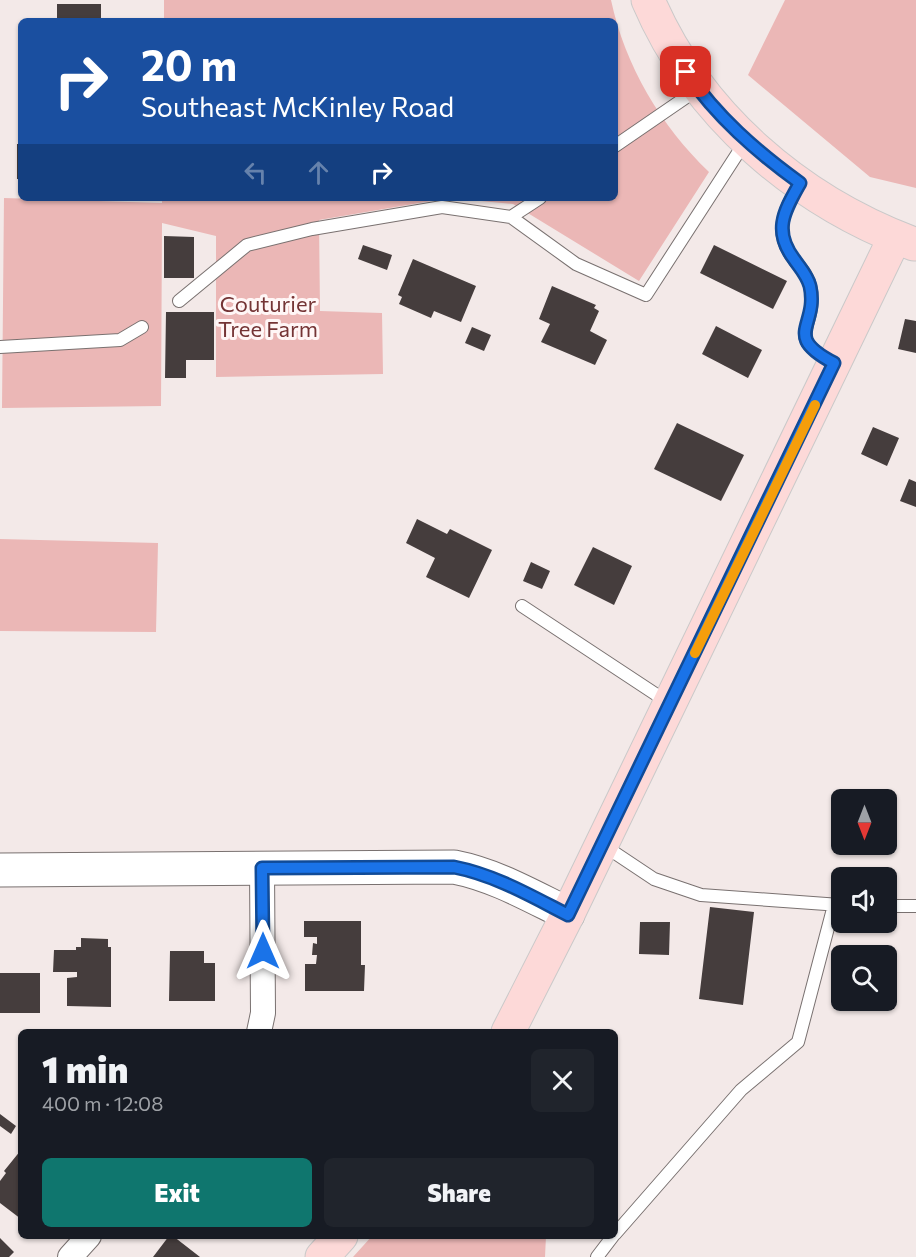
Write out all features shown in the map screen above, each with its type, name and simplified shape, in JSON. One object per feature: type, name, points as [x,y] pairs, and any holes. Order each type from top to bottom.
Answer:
[{"type":"main road","points":[[509,1029],[568,915],[834,363],[906,241],[833,205],[800,183],[746,141],[698,89],[674,55],[648,0]]},
{"type":"main road","points":[[322,1257],[338,1239]]},
{"type":"street","points":[[0,870],[454,867],[475,871],[505,883],[568,915]]},
{"type":"street","points":[[260,1029],[263,1013],[262,868]]},
{"type":"street","points":[[70,1257],[87,1239]]},
{"type":"lane","points":[[618,144],[698,89]]},
{"type":"lane","points":[[178,301],[247,245],[312,229],[442,207],[511,217],[576,264],[646,295],[746,141]]},
{"type":"lane","points":[[800,183],[783,214],[784,244],[807,276],[811,290],[811,306],[805,333],[807,343],[812,351],[834,363]]},
{"type":"lane","points":[[511,217],[535,201]]},
{"type":"lane","points":[[0,346],[120,340],[142,327]]},
{"type":"lane","points":[[522,606],[670,704]]},
{"type":"lane","points":[[602,844],[654,879],[701,895],[831,904]]},
{"type":"lane","points":[[897,906],[916,906]]},
{"type":"lane","points":[[618,1230],[741,1090],[798,1042],[831,929]]},
{"type":"lane","points":[[597,1257],[611,1239]]},
{"type":"green space","points":[[164,0],[611,0],[616,18],[164,18]]},
{"type":"green space","points":[[785,0],[916,0],[916,188],[870,177],[748,75]]},
{"type":"green space","points":[[618,27],[625,48],[647,94],[675,135],[709,172],[639,281],[513,204],[481,201],[618,201]]},
{"type":"green space","name":"Couturier Tree Farm","points":[[4,198],[18,198],[18,201],[162,203],[162,201],[431,201],[319,220],[320,311],[382,313],[383,374],[216,377],[216,236],[162,223],[161,406],[2,408]]},
{"type":"green space","points":[[0,539],[158,543],[156,632],[0,631]]},
{"type":"green space","points":[[369,1239],[546,1239],[545,1257],[353,1257]]},
{"type":"building","points":[[57,4],[101,4],[101,18],[57,18]]},
{"type":"building","points":[[17,144],[18,144],[18,179]]},
{"type":"building","points":[[164,236],[194,237],[194,278],[164,278]]},
{"type":"building","points":[[363,245],[392,255],[387,270],[358,259]]},
{"type":"building","points":[[714,245],[787,281],[773,309],[700,273]]},
{"type":"building","points":[[413,259],[476,286],[461,322],[434,311],[431,318],[399,304],[402,297],[398,295]]},
{"type":"building","points":[[552,286],[596,305],[594,308],[599,311],[590,331],[607,340],[595,365],[541,342],[550,324],[539,319]]},
{"type":"building","points":[[166,312],[214,312],[214,360],[186,360],[186,378],[165,378]]},
{"type":"building","points":[[905,319],[916,321],[916,353],[898,349]]},
{"type":"building","points":[[716,326],[762,350],[748,378],[702,354]]},
{"type":"building","points":[[472,327],[491,335],[484,351],[465,343]]},
{"type":"building","points":[[677,423],[744,455],[721,501],[654,469]]},
{"type":"building","points":[[873,427],[899,438],[887,466],[861,454]]},
{"type":"building","points":[[909,479],[916,482],[916,507],[900,501]]},
{"type":"building","points":[[417,519],[447,534],[450,529],[492,550],[469,598],[426,577],[435,558],[406,543]]},
{"type":"building","points":[[593,547],[632,566],[614,605],[574,585]]},
{"type":"building","points":[[531,562],[550,571],[542,589],[523,581]]},
{"type":"building","points":[[710,907],[754,912],[743,1005],[699,999]]},
{"type":"building","points":[[304,921],[361,921],[361,965],[365,965],[364,991],[305,991],[305,964],[316,964],[317,955],[312,955],[313,943],[317,944],[317,937],[304,937]]},
{"type":"building","points":[[640,922],[670,922],[669,955],[639,954]]},
{"type":"building","points":[[81,938],[108,939],[108,947],[111,947],[111,1007],[67,1006],[67,978],[77,977],[77,972],[53,972],[54,950],[76,950],[76,947],[81,947]]},
{"type":"building","points":[[170,951],[204,951],[204,963],[215,963],[215,1001],[169,1001]]},
{"type":"building","points":[[0,973],[40,973],[40,1013],[0,1013]]},
{"type":"building","points":[[0,1114],[16,1126],[11,1134],[0,1126]]},
{"type":"building","points":[[18,1154],[18,1217],[0,1203],[0,1181],[6,1173],[4,1171]]},
{"type":"building","points":[[0,1238],[14,1252],[9,1257],[0,1257]]},
{"type":"building","points":[[167,1239],[177,1239],[200,1257],[153,1257]]},
{"type":"slow traffic","points":[[695,653],[815,405]]},
{"type":"route","points":[[263,951],[262,868],[454,867],[475,871],[505,883],[568,915],[762,514],[834,363],[812,351],[807,343],[805,333],[811,306],[811,290],[807,276],[784,244],[783,214],[800,183],[762,155],[731,127],[686,72]]}]
